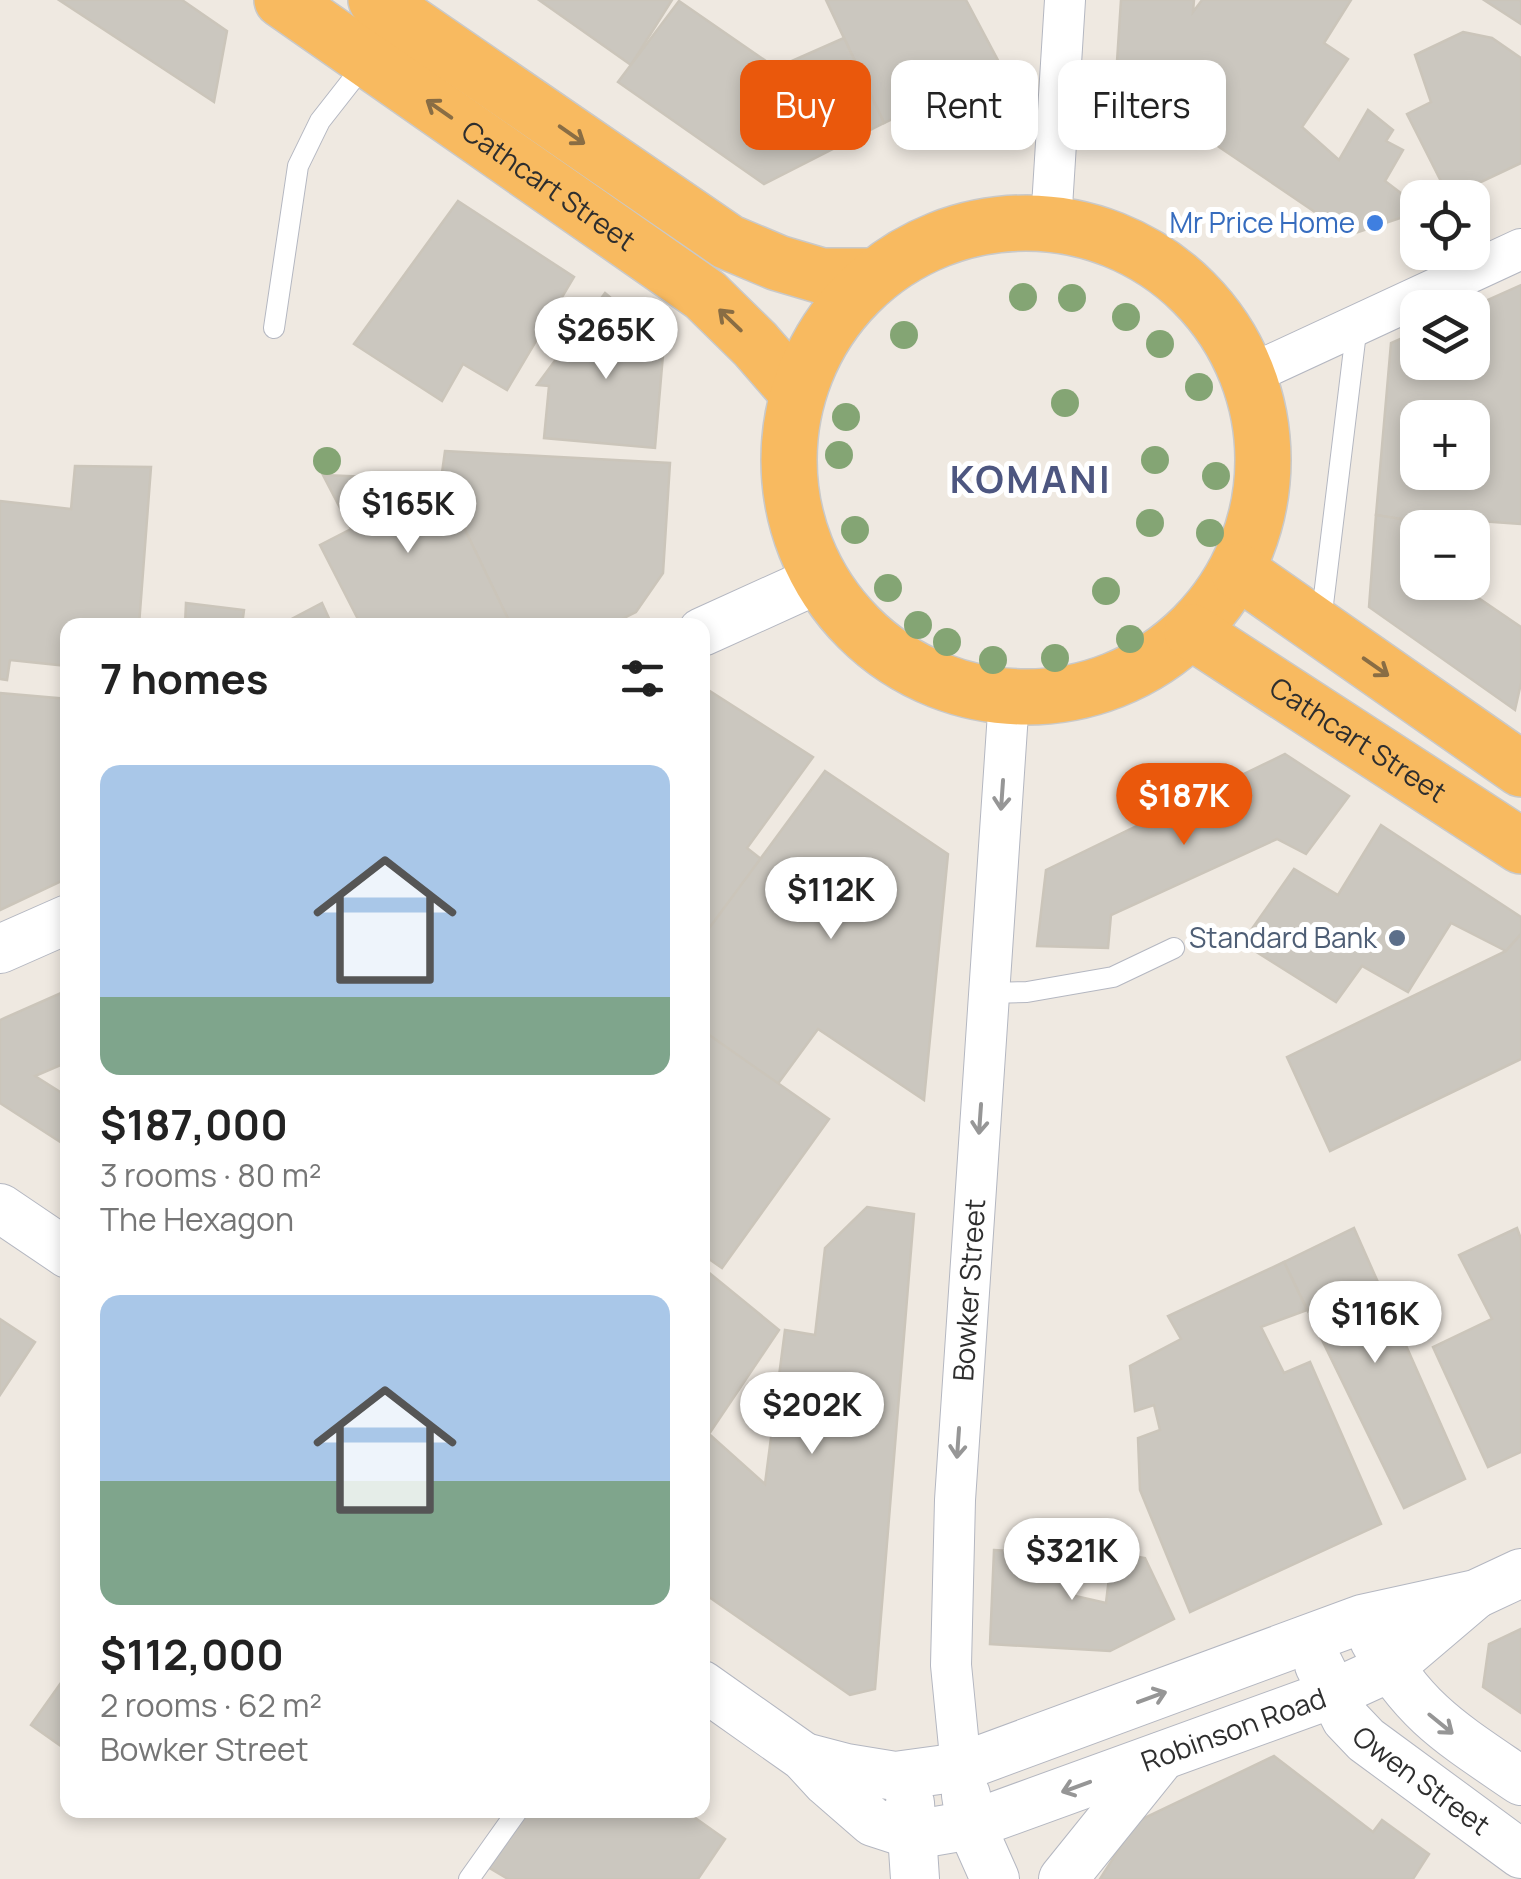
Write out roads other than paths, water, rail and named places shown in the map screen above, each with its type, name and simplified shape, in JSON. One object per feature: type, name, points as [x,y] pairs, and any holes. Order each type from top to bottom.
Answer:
[{"type":"highway","name":"Cathcart Street","points":[[282,0],[705,295],[796,391]]},
{"type":"highway","name":"Cathcart Street","points":[[376,0],[728,242],[822,276],[873,276]]},
{"type":"highway","points":[[1052,223],[1115,239],[1172,272],[1218,318],[1249,375],[1264,440],[1260,508],[1238,570],[1218,603],[1192,632],[1108,684],[1009,698],[934,680],[868,639],[819,579],[794,519],[786,456],[796,391],[826,328],[873,276],[927,243],[972,229],[1052,223]]},
{"type":"highway","points":[[1238,570],[1521,768]]},
{"type":"highway","name":"Cathcart Street","points":[[1192,632],[1521,846]]},
{"type":"street","points":[[1052,223],[1066,0]]},
{"type":"street","points":[[1249,375],[1521,248]]},
{"type":"street","points":[[710,628],[819,579]]},
{"type":"street","name":"Bowker Street","points":[[995,1879],[971,1825],[951,1665],[955,1500],[1009,698]]},
{"type":"street","points":[[0,949],[60,923]]},
{"type":"street","points":[[0,1208],[60,1249]]},
{"type":"street","name":"Robinson Road","points":[[804,1757],[880,1775],[907,1776],[962,1766],[1362,1619],[1476,1594],[1521,1573]]},
{"type":"street","name":"Robinson Road","points":[[914,1857],[971,1825],[1332,1694],[1389,1668],[1476,1594]]},
{"type":"street","name":"Owen Street","points":[[1362,1619],[1402,1687],[1443,1727],[1521,1780]]},
{"type":"street","name":"Owen Street","points":[[1307,1640],[1346,1719],[1388,1759],[1521,1854]]},
{"type":"street","points":[[710,1691],[804,1757],[826,1782],[914,1857]]},
{"type":"street","points":[[1063,1879],[1162,1756]]},
{"type":"street","points":[[907,1776],[914,1857]]},
{"type":"lane","points":[[274,328],[298,166],[320,121],[368,60]]},
{"type":"lane","points":[[1320,628],[1358,324]]},
{"type":"lane","points":[[989,993],[1028,992],[1113,977],[1174,948]]},
{"type":"lane","points":[[469,1879],[512,1818]]},
{"type":"place","name":"Mr Price Home","points":[[1375,223]]},
{"type":"place","name":"Standard Bank","points":[[1397,938]]},
{"type":"district","name":"KOMANI","points":[[1031,480]]}]
